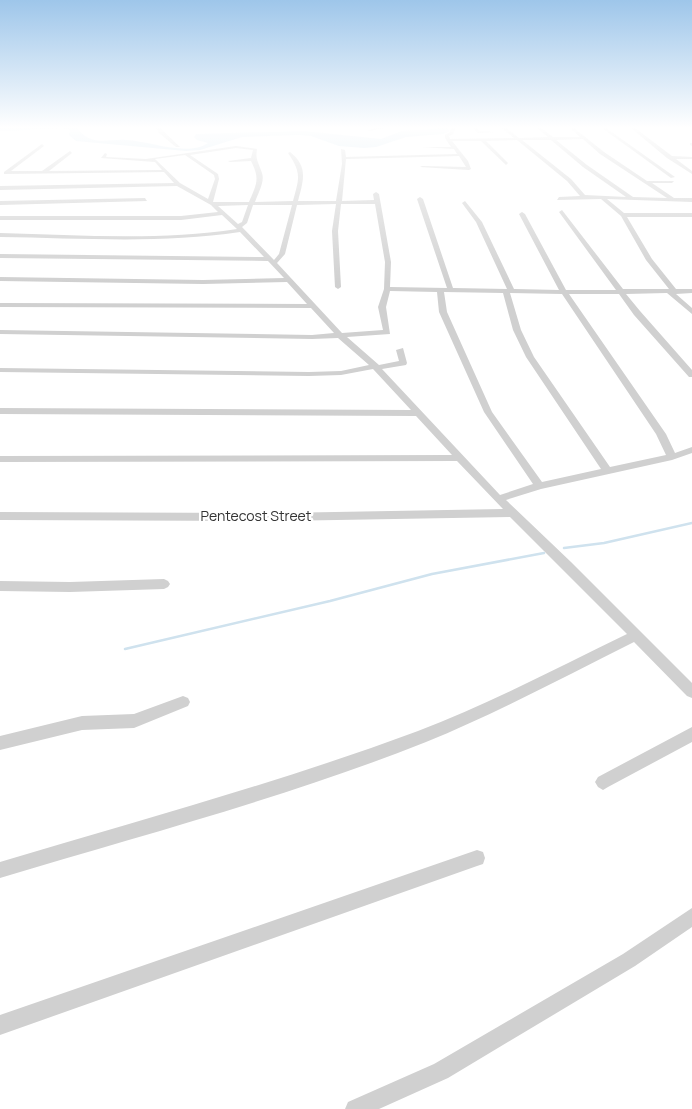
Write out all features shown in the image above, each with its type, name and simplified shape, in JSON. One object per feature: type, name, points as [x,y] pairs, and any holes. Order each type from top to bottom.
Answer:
[{"type":"street","points":[[174,180],[212,203],[223,213],[314,306],[340,336],[376,367],[417,414],[498,499],[568,565],[692,692]]},
{"type":"street","points":[[212,203],[216,180]]},
{"type":"street","points":[[0,235],[167,238],[202,236],[239,229],[244,223],[258,180]]},
{"type":"street","points":[[0,256],[271,261],[282,254],[301,180]]},
{"type":"street","points":[[338,287],[334,251],[342,180]]},
{"type":"street","points":[[569,180],[584,197]]},
{"type":"street","points":[[605,180],[633,199]]},
{"type":"street","points":[[643,180],[674,200]]},
{"type":"street","points":[[646,182],[665,180]]},
{"type":"street","points":[[0,188],[178,184]]},
{"type":"street","points":[[0,332],[340,336],[387,332],[382,307],[387,289],[388,262],[376,194]]},
{"type":"street","points":[[559,198],[692,200]]},
{"type":"street","points":[[420,199],[451,291]]},
{"type":"street","points":[[604,199],[623,215],[649,260],[672,292],[692,312]]},
{"type":"street","points":[[0,203],[144,200]]},
{"type":"street","points":[[212,203],[377,202]]},
{"type":"street","points":[[464,203],[482,229],[508,291],[517,330],[530,357],[607,470]]},
{"type":"street","points":[[562,212],[652,332],[692,375]]},
{"type":"street","points":[[0,218],[181,218],[223,213]]},
{"type":"street","points":[[522,214],[564,292],[661,434],[672,457]]},
{"type":"street","points":[[623,215],[692,215]]},
{"type":"street","points":[[0,279],[203,282],[289,280]]},
{"type":"street","points":[[387,289],[564,292],[692,291]]},
{"type":"street","points":[[440,291],[443,312],[488,412],[539,486]]},
{"type":"street","points":[[0,304],[215,307],[314,306]]},
{"type":"street","points":[[0,370],[341,373],[403,363],[400,350]]},
{"type":"street","points":[[0,411],[417,414]]},
{"type":"street","points":[[498,499],[539,486],[672,457],[692,450]]},
{"type":"street","points":[[0,459],[459,458]]},
{"type":"street","name":"Pentecost Street","points":[[0,516],[279,516],[513,513]]},
{"type":"street","points":[[0,586],[70,587],[164,584]]},
{"type":"street","points":[[0,870],[322,773],[423,736],[510,697],[636,635]]},
{"type":"street","points":[[0,743],[82,723],[134,721],[182,702]]},
{"type":"street","points":[[603,782],[692,734]]},
{"type":"street","points":[[0,1024],[477,858]]},
{"type":"street","points":[[355,1109],[441,1071],[537,1016],[692,917]]},
{"type":"waterway","points":[[564,548],[604,543],[692,523]]},
{"type":"waterway","points":[[125,649],[330,601],[432,574],[544,553]]}]
